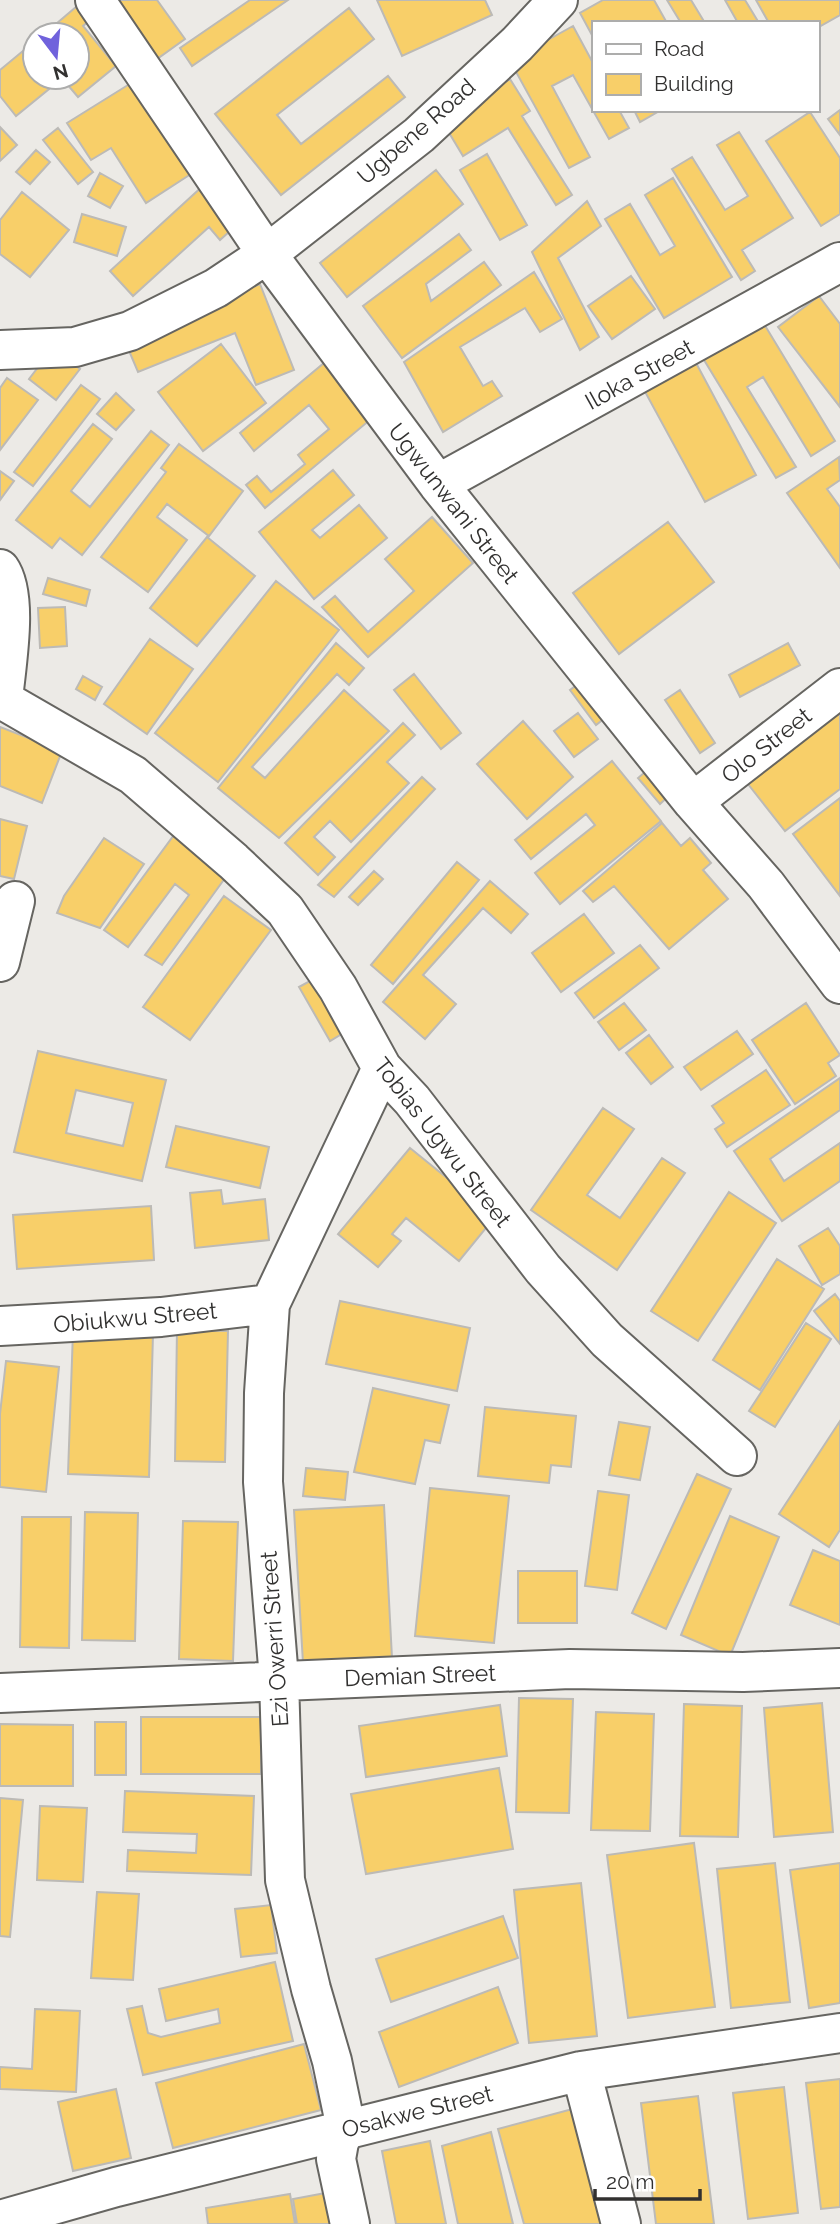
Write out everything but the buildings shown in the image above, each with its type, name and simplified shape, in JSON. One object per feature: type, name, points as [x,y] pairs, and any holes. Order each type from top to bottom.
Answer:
[{"type":"street","name":"Ugwunwani Street","points":[[95,0],[267,254],[438,484],[693,802],[766,885],[840,984]]},
{"type":"street","name":"Ugbene Road","points":[[0,350],[75,347],[130,331],[216,288],[267,254],[419,135],[517,44],[558,0]]},
{"type":"street","name":"Iloka Street","points":[[438,484],[840,262]]},
{"type":"street","name":"Tobias Ugwu Street","points":[[0,569],[8,579],[9,635],[1,699],[133,775],[276,902],[338,988],[382,1068],[412,1100],[543,1269],[607,1340],[737,1456]]},
{"type":"street","name":"Olo Street","points":[[693,802],[840,688]]},
{"type":"street","points":[[0,962],[15,901]]},
{"type":"street","name":"Ezi Owerri Street","points":[[350,2224],[336,2160],[339,2142],[346,2128],[332,2061],[311,1989],[285,1880],[279,1679],[262,1482],[270,1304],[382,1068]]},
{"type":"street","name":"Obiukwu Street","points":[[0,1326],[161,1317],[270,1304]]},
{"type":"street","name":"Demian Street","points":[[0,1693],[279,1679],[570,1669],[743,1672],[840,1668]]},
{"type":"street","name":"Osakwe Street","points":[[0,2220],[346,2128],[581,2071],[840,2033]]},
{"type":"street","points":[[581,2071],[621,2224]]}]
